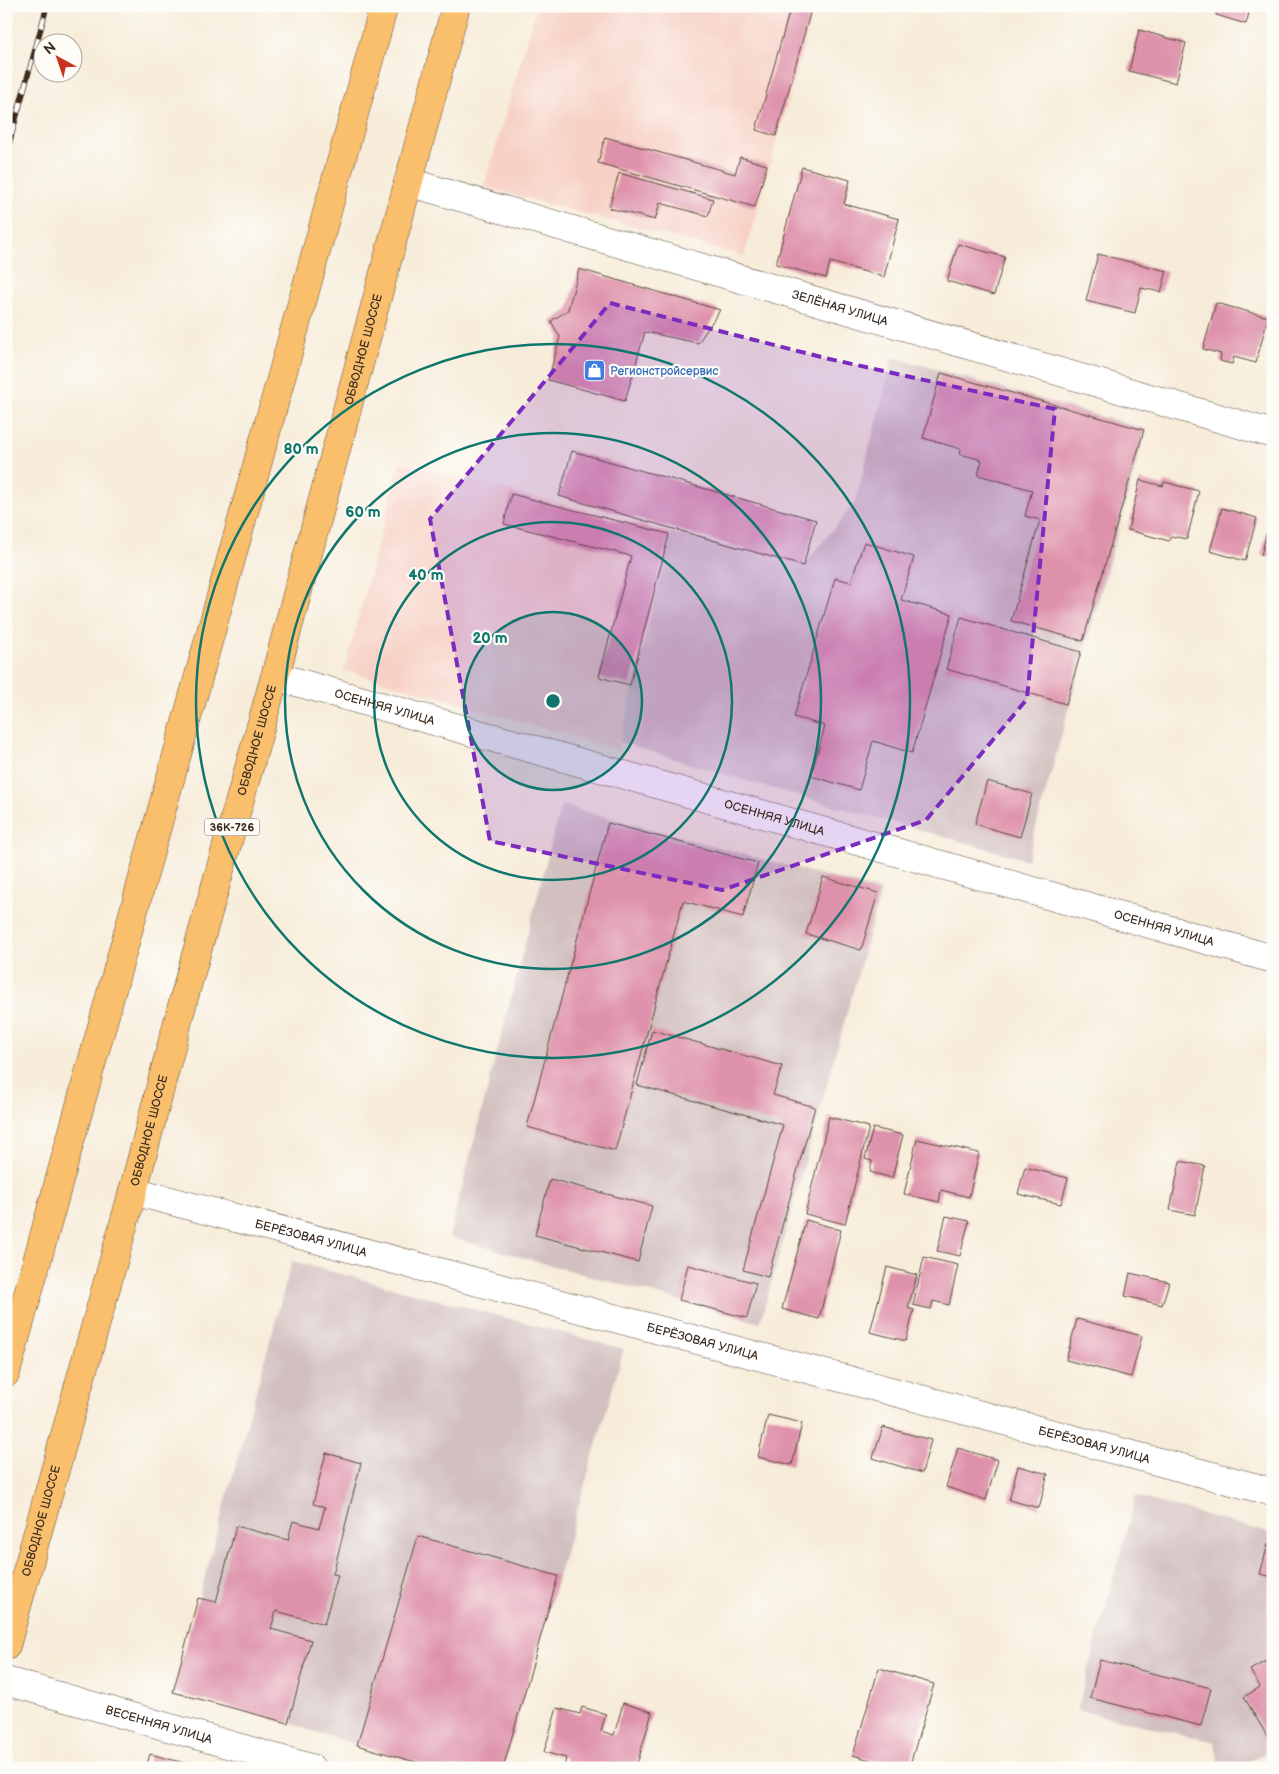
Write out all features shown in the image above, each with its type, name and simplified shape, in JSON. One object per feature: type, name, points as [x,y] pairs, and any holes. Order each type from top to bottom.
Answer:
[{"type":"main road","points":[[6,1373],[384,6]]},
{"type":"main road","name":"ОБВОДНОЕ ШОССЕ","points":[[6,1646],[133,1190],[188,983],[275,676],[456,6]]},
{"type":"street","name":"ЗЕЛЁНАЯ УЛИЦА","points":[[408,182],[1273,434]]},
{"type":"street","name":"ОСЕННЯЯ УЛИЦА","points":[[275,676],[1273,959]]},
{"type":"street","name":"БЕРЁЗОВАЯ УЛИЦА","points":[[133,1190],[1273,1492]]},
{"type":"street","name":"ВЕСЕННЯЯ УЛИЦА","points":[[6,1681],[312,1768]]},
{"type":"highlighted area","points":[[610,303],[825,358],[1055,409],[1027,699],[926,820],[722,890],[490,841],[430,519]]},
{"type":"shaded area","points":[[537,6],[815,6],[744,256],[484,187]]},
{"type":"shaded area","points":[[893,357],[1146,429],[1027,860],[753,783],[620,742],[671,532],[803,566],[855,503]]},
{"type":"shaded area","points":[[400,462],[671,532],[618,750],[344,670]]},
{"type":"shaded area","points":[[561,805],[881,891],[760,1323],[449,1237]]},
{"type":"shaded area","points":[[292,1261],[624,1349],[503,1768],[357,1745],[288,1723],[173,1692]]},
{"type":"shaded area","points":[[1136,1496],[1273,1534],[1273,1748],[1239,1768],[1219,1768],[1215,1742],[1077,1710]]},
{"type":"building","points":[[791,6],[812,6],[776,136],[756,130]]},
{"type":"building","points":[[1218,6],[1251,6],[1246,24],[1216,15]]},
{"type":"building","points":[[1139,30],[1186,43],[1176,83],[1129,71]]},
{"type":"building","points":[[605,137],[735,174],[740,157],[767,165],[755,207],[598,163]]},
{"type":"building","points":[[802,167],[850,180],[844,204],[899,219],[884,277],[830,262],[826,278],[776,264]]},
{"type":"building","points":[[619,173],[713,199],[708,216],[660,203],[655,220],[609,208]]},
{"type":"building","points":[[958,244],[1005,257],[994,295],[947,281]]},
{"type":"building","points":[[1098,254],[1167,271],[1161,292],[1141,288],[1135,313],[1086,301]]},
{"type":"building","points":[[579,269],[720,310],[698,343],[645,332],[625,401],[548,380],[560,337],[551,321],[568,310]]},
{"type":"building","points":[[1216,303],[1268,317],[1256,363],[1234,357],[1232,364],[1220,361],[1221,354],[1203,349]]},
{"type":"building","points":[[941,373],[1144,430],[1083,641],[1011,621],[1040,520],[1025,516],[1032,490],[978,475],[982,460],[960,454],[961,449],[923,438]]},
{"type":"building","points":[[572,451],[816,520],[803,566],[559,496]]},
{"type":"building","points":[[1140,480],[1163,486],[1164,482],[1199,491],[1187,539],[1171,536],[1169,541],[1128,530]]},
{"type":"building","points":[[511,494],[669,534],[630,685],[599,677],[631,556],[504,524]]},
{"type":"building","points":[[1222,508],[1257,518],[1245,561],[1210,551]]},
{"type":"building","points":[[1273,513],[1273,558],[1261,555]]},
{"type":"building","points":[[864,542],[914,557],[901,600],[952,614],[912,753],[873,741],[859,790],[811,776],[825,726],[794,717],[835,578],[851,582]]},
{"type":"building","points":[[961,617],[1081,652],[1066,704],[946,669]]},
{"type":"building","points":[[987,781],[1032,794],[1020,837],[975,824]]},
{"type":"building","points":[[608,823],[758,863],[743,917],[683,901],[615,1151],[527,1127]]},
{"type":"building","points":[[823,877],[878,893],[861,950],[806,934]]},
{"type":"building","points":[[652,1030],[782,1066],[773,1095],[815,1107],[768,1277],[743,1270],[783,1125],[637,1085]]},
{"type":"building","points":[[829,1117],[869,1127],[845,1224],[805,1214]]},
{"type":"building","points":[[873,1128],[903,1135],[892,1178],[870,1172],[872,1161],[865,1159]]},
{"type":"building","points":[[917,1139],[979,1153],[969,1197],[941,1190],[939,1202],[904,1194]]},
{"type":"building","points":[[1180,1161],[1205,1166],[1195,1215],[1170,1210]]},
{"type":"building","points":[[1025,1167],[1068,1178],[1061,1204],[1018,1194]]},
{"type":"building","points":[[550,1179],[652,1206],[638,1262],[535,1235]]},
{"type":"building","points":[[946,1216],[969,1221],[960,1256],[937,1251]]},
{"type":"building","points":[[806,1220],[841,1230],[819,1319],[782,1309]]},
{"type":"building","points":[[924,1257],[958,1265],[949,1305],[933,1301],[931,1309],[913,1305]]},
{"type":"building","points":[[688,1265],[756,1283],[747,1318],[679,1300]]},
{"type":"building","points":[[887,1267],[917,1275],[908,1308],[914,1310],[906,1341],[870,1332]]},
{"type":"building","points":[[1130,1273],[1169,1282],[1162,1305],[1125,1296]]},
{"type":"building","points":[[1077,1319],[1142,1336],[1131,1377],[1066,1360]]},
{"type":"building","points":[[768,1415],[802,1423],[792,1465],[758,1457]]},
{"type":"building","points":[[883,1427],[931,1440],[922,1473],[873,1458]]},
{"type":"building","points":[[958,1448],[998,1460],[986,1500],[946,1487]]},
{"type":"building","points":[[326,1453],[361,1463],[333,1574],[338,1575],[324,1624],[276,1611],[271,1629],[311,1640],[288,1723],[173,1692],[198,1598],[216,1602],[236,1526],[288,1540],[293,1521],[319,1528],[325,1507],[313,1504]]},
{"type":"building","points":[[1018,1466],[1048,1474],[1039,1508],[1009,1500]]},
{"type":"building","points":[[418,1536],[558,1576],[503,1768],[436,1768],[357,1745]]},
{"type":"building","points":[[1268,1544],[1273,1545],[1273,1577],[1260,1574]]},
{"type":"building","points":[[1273,1657],[1273,1746],[1244,1697],[1260,1687],[1250,1670]]},
{"type":"building","points":[[1100,1660],[1211,1688],[1201,1726],[1090,1698]]},
{"type":"building","points":[[879,1668],[934,1684],[909,1768],[897,1768],[853,1755]]},
{"type":"building","points":[[623,1703],[652,1712],[636,1768],[605,1768],[592,1764],[591,1768],[564,1768],[566,1758],[544,1752],[557,1708],[580,1714],[582,1707],[606,1714],[601,1731],[614,1735]]},
{"type":"building","points":[[150,1754],[200,1767],[146,1768]]},
{"type":"railway","points":[[6,155],[47,6]]},
{"type":"place","name":"Регионстройсервис","points":[[594,371]]}]
